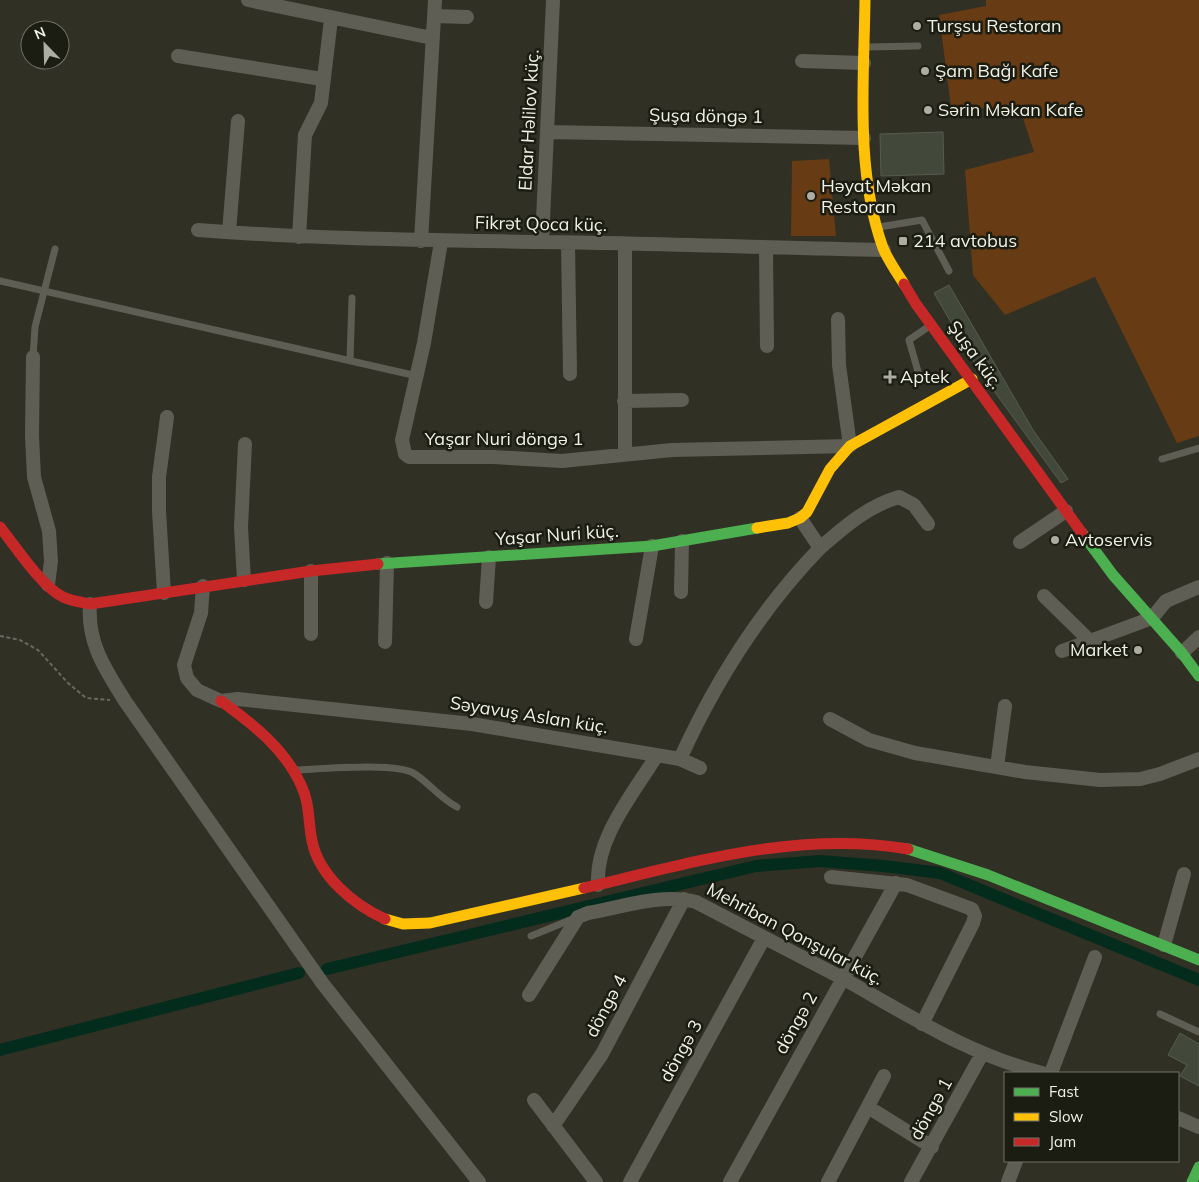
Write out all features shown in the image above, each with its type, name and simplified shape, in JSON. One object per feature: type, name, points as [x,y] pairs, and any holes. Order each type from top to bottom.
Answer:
[{"type":"street","points":[[248,0],[432,38]]},
{"type":"street","points":[[421,241],[432,38],[436,0]]},
{"type":"street","name":"Eldar Həlilov küç.","points":[[542,242],[553,0]]},
{"type":"street","name":"Şuşa küç.","points":[[865,0],[864,138],[876,228],[884,250],[897,276],[931,325],[1113,575],[1182,653],[1199,676]]},
{"type":"street","points":[[434,16],[467,17]]},
{"type":"street","points":[[299,237],[305,135],[321,102],[322,79],[331,18]]},
{"type":"street","points":[[178,56],[322,79]]},
{"type":"street","points":[[802,61],[864,63]]},
{"type":"street","points":[[229,232],[238,120]]},
{"type":"street","name":"Şuşa döngə 1","points":[[547,132],[864,138]]},
{"type":"street","name":"Fikrət Qoca küç.","points":[[198,230],[299,237],[441,242],[542,242],[884,250]]},
{"type":"street","name":"Yaşar Nuri döngə 1","points":[[441,242],[417,376],[402,440],[405,454],[409,457],[493,457],[562,461],[672,450],[850,446]]},
{"type":"street","points":[[568,243],[570,374]]},
{"type":"street","points":[[625,245],[625,455]]},
{"type":"street","points":[[766,248],[767,346]]},
{"type":"street","points":[[838,320],[838,365],[850,446]]},
{"type":"street","points":[[33,357],[32,436],[34,478],[49,531],[51,561],[48,585]]},
{"type":"street","points":[[820,548],[800,518],[807,512],[830,469],[850,446],[972,379]]},
{"type":"street","points":[[624,401],[682,400]]},
{"type":"street","points":[[164,593],[159,511],[160,477],[167,416]]},
{"type":"street","points":[[244,580],[241,527],[245,444]]},
{"type":"street","points":[[680,759],[733,660],[762,616],[795,574],[820,548],[850,522],[871,509],[899,497],[914,505],[928,524]]},
{"type":"street","points":[[1020,542],[1066,511]]},
{"type":"street","name":"Yaşar Nuri küç.","points":[[90,604],[244,580],[387,563],[652,546],[788,523],[800,518]]},
{"type":"street","points":[[0,527],[48,585],[64,598],[90,604],[88,622],[99,661],[125,701],[323,984],[479,1182]]},
{"type":"street","points":[[681,592],[682,541]]},
{"type":"street","points":[[636,639],[652,546]]},
{"type":"street","points":[[486,602],[489,557]]},
{"type":"street","points":[[386,642],[387,563]]},
{"type":"street","points":[[311,571],[311,634]]},
{"type":"street","points":[[203,586],[201,613],[184,665],[186,678],[197,690],[221,702],[262,732],[294,770],[308,803],[313,845],[325,869],[345,893],[374,913],[398,923],[414,924],[440,921],[754,849],[840,842],[907,849],[988,875],[1199,960]]},
{"type":"street","points":[[1062,651],[1152,618],[1166,601],[1199,587]]},
{"type":"street","points":[[1044,596],[1090,640]]},
{"type":"street","points":[[1182,653],[1199,637]]},
{"type":"street","name":"Səyavuş Aslan küç.","points":[[221,702],[238,699],[472,724],[680,759],[700,768]]},
{"type":"street","points":[[997,767],[1005,706]]},
{"type":"street","points":[[830,719],[869,740],[915,753],[997,767],[1100,780],[1140,778],[1160,774],[1199,759]]},
{"type":"street","points":[[598,885],[598,864],[614,825],[657,755]]},
{"type":"street","points":[[1164,945],[1184,874]]},
{"type":"street","points":[[831,877],[908,884],[972,909],[975,916],[922,1024]]},
{"type":"street","name":"döngə 2","points":[[730,1182],[896,883]]},
{"type":"street","name":"Mehriban Qonşular küç.","points":[[578,917],[588,913],[669,899],[684,899],[696,902],[843,979],[922,1024],[982,1054],[1039,1072]]},
{"type":"street","name":"döngə 4","points":[[553,1126],[602,1054],[684,899]]},
{"type":"street","points":[[529,995],[578,917]]},
{"type":"street","name":"döngə 3","points":[[630,1182],[764,938]]},
{"type":"street","points":[[1051,1072],[1095,957]]},
{"type":"street","name":"döngə 1","points":[[911,1182],[982,1054]]},
{"type":"street","points":[[828,1182],[884,1076]]},
{"type":"street","points":[[534,1100],[596,1182]]},
{"type":"street","points":[[868,1107],[932,1147]]},
{"type":"street","points":[[1179,1118],[1199,1127]]},
{"type":"street","points":[[1008,1182],[1016,1162]]},
{"type":"street","points":[[1192,1182],[1199,1167]]},
{"type":"lane","points":[[864,47],[918,46]]},
{"type":"lane","points":[[876,228],[922,220],[949,271]]},
{"type":"lane","points":[[33,357],[35,327],[42,290],[55,249]]},
{"type":"lane","points":[[0,281],[417,376]]},
{"type":"lane","points":[[350,360],[352,298]]},
{"type":"lane","points":[[919,375],[909,340],[931,325]]},
{"type":"lane","points":[[1162,459],[1199,448]]},
{"type":"lane","points":[[294,770],[397,768],[414,773],[442,798],[457,807]]},
{"type":"lane","points":[[530,936],[578,917]]},
{"type":"lane","points":[[1160,1014],[1199,1032]]},
{"type":"path","points":[[0,636],[20,640],[38,650],[68,683],[86,698],[125,701]]},
{"type":"shaded area","points":[[986,0],[1199,0],[1199,436],[1177,443],[1095,277],[1005,315],[973,275],[965,170],[1034,152],[1020,109],[951,107],[939,15],[986,6]]},
{"type":"shaded area","points":[[829,159],[836,236],[791,236],[792,161]]},
{"type":"building","points":[[943,132],[944,174],[881,176],[880,134]]},
{"type":"building","points":[[949,285],[1033,430],[1068,479],[1061,483],[978,369],[934,293]]},
{"type":"building","points":[[1180,1033],[1199,1044],[1199,1086],[1180,1076],[1187,1065],[1168,1055]]},
{"type":"waterway","points":[[327,969],[756,866],[820,861],[940,873],[1199,980]]},
{"type":"waterway","points":[[0,1050],[299,973]]},
{"type":"traffic: fast","points":[[378,564],[652,546],[757,528]]},
{"type":"traffic: fast","points":[[1082,533],[1113,575],[1182,653],[1199,676]]},
{"type":"traffic: fast","points":[[908,849],[988,875],[1199,960]]},
{"type":"traffic: fast","points":[[1192,1182],[1199,1167]]},
{"type":"traffic: slow","points":[[865,0],[863,125],[868,188],[883,248],[904,284]]},
{"type":"traffic: slow","points":[[757,528],[788,523],[800,518],[807,512],[830,469],[850,446],[972,379]]},
{"type":"traffic: slow","points":[[385,919],[403,924],[430,923],[584,888]]},
{"type":"traffic: jam","points":[[904,284],[916,304],[1082,533]]},
{"type":"traffic: jam","points":[[0,527],[46,585],[66,598],[90,604],[311,571],[378,564]]},
{"type":"traffic: jam","points":[[221,701],[267,738],[294,772],[306,799],[312,841],[316,854],[330,877],[350,897],[385,919]]},
{"type":"traffic: jam","points":[[584,888],[705,860],[785,846],[867,844],[908,849]]},
{"type":"place","name":"Turşsu Restoran","points":[[917,26]]},
{"type":"place","name":"Şam Bağı Kafe","points":[[925,71]]},
{"type":"place","name":"Sərin Məkan Kafe","points":[[928,110]]},
{"type":"place","name":"Həyat Məkan Restoran","points":[[811,196]]},
{"type":"place","name":"214 avtobus","points":[[903,241]]},
{"type":"place","name":"Aptek","points":[[890,377]]},
{"type":"place","name":"Avtoservis","points":[[1055,540]]},
{"type":"place","name":"Market","points":[[1138,650]]}]
